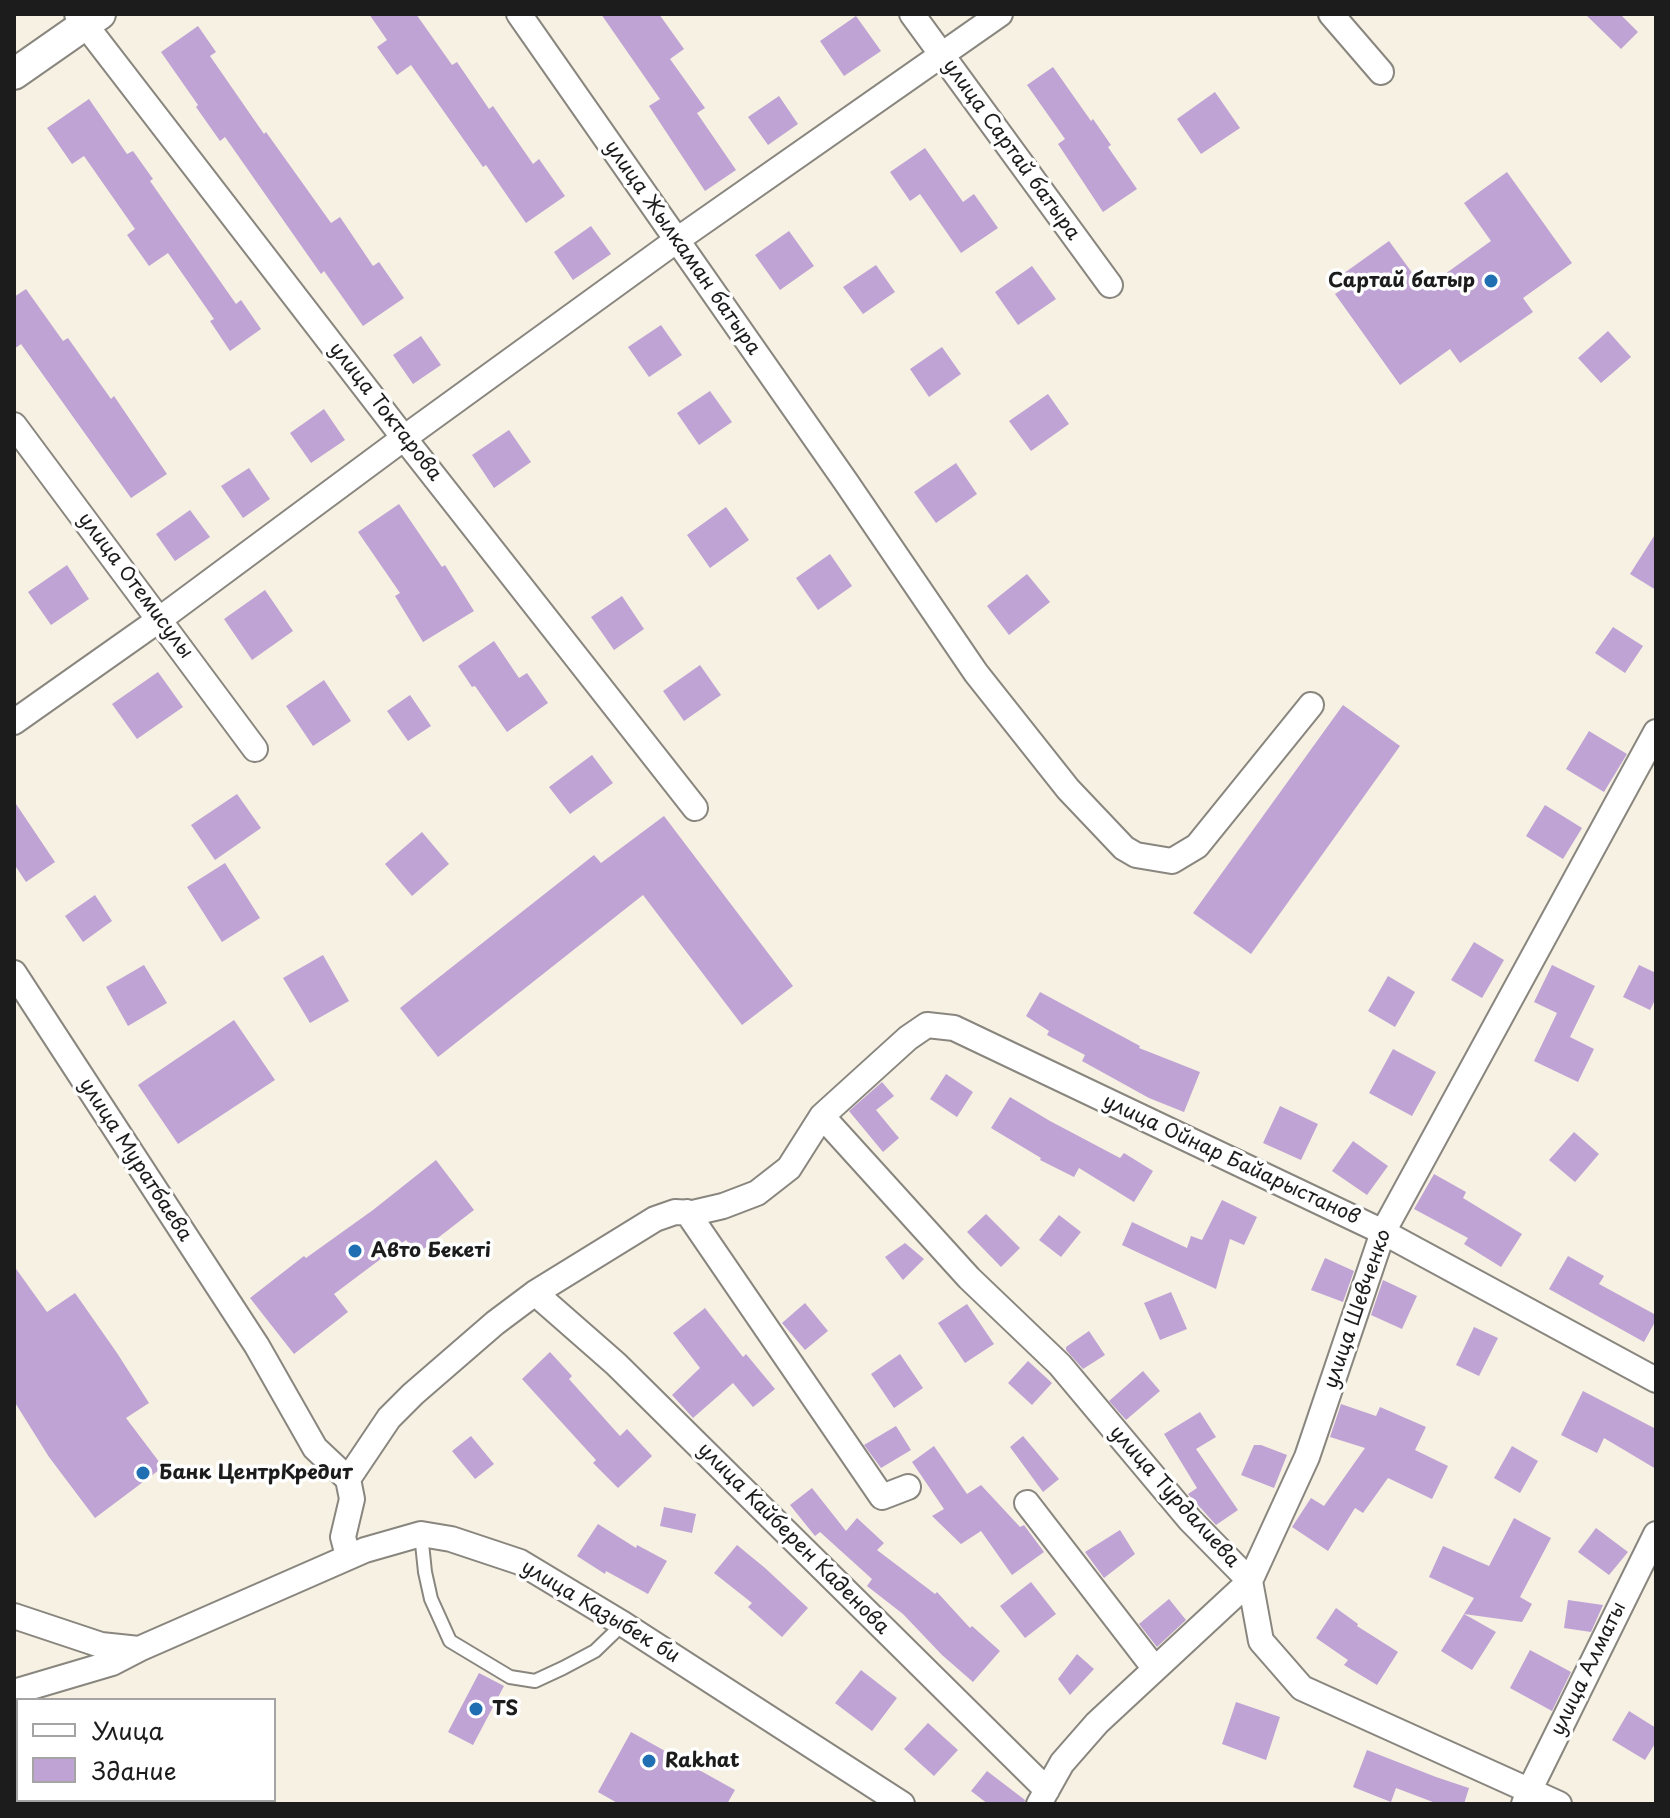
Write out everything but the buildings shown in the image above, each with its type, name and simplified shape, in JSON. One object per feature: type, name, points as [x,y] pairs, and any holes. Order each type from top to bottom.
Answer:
[{"type":"street","name":"улица Жылкаман батыра","points":[[519,14],[976,673],[1068,789],[1124,848],[1136,855],[1172,861],[1197,846],[1311,705]]},
{"type":"street","name":"улица Сартай батыра","points":[[912,14],[1110,285]]},
{"type":"street","points":[[14,722],[160,619],[677,240],[1000,14]]},
{"type":"street","points":[[1331,14],[1381,72]]},
{"type":"street","points":[[14,74],[87,17]]},
{"type":"street","name":"улица Токтарова","points":[[87,17],[404,438],[695,808]]},
{"type":"street","name":"улица Отемисулы","points":[[14,425],[255,749]]},
{"type":"street","name":"улица Шевченко","points":[[1043,1797],[1062,1763],[1097,1723],[1250,1581],[1307,1457],[1383,1232],[1656,732]]},
{"type":"street","name":"улица Муратбаева","points":[[14,973],[257,1346],[315,1448],[348,1479]]},
{"type":"street","name":"улица Ойнар Байарыстанов","points":[[822,1116],[908,1038],[927,1025],[954,1028],[1383,1232],[1656,1380]]},
{"type":"street","points":[[348,1556],[343,1537],[352,1499],[348,1479],[389,1418],[413,1394],[535,1293],[655,1219],[675,1212],[723,1206],[757,1193],[789,1168],[822,1116]]},
{"type":"street","name":"улица Турдалиева","points":[[822,1116],[969,1278],[1060,1365],[1190,1520],[1250,1581],[1261,1641],[1302,1688],[1526,1797],[1559,1804]]},
{"type":"street","points":[[687,1212],[882,1497],[908,1487]]},
{"type":"street","name":"улица Кайберен Каденова","points":[[535,1293],[616,1364],[1043,1797]]},
{"type":"street","points":[[1027,1503],[1155,1669]]},
{"type":"street","name":"улица Казыбек би","points":[[14,1692],[112,1663],[348,1556],[421,1534],[451,1539],[520,1562],[623,1624],[902,1804]]},
{"type":"street","name":"улица Алматы","points":[[1526,1797],[1656,1534]]},
{"type":"street","points":[[14,1616],[101,1645],[139,1649]]},
{"type":"lane","points":[[421,1534],[431,1599],[450,1641],[510,1677],[535,1681],[563,1668],[595,1651],[623,1624]]},
{"type":"place","name":"Сартай батыр","points":[[1491,281]]},
{"type":"place","name":"Авто Бекетi","points":[[355,1251]]},
{"type":"place","name":"Банк ЦентрКредит","points":[[143,1473]]},
{"type":"place","name":"TS","points":[[476,1709]]},
{"type":"place","name":"Rakhat","points":[[649,1761]]}]
